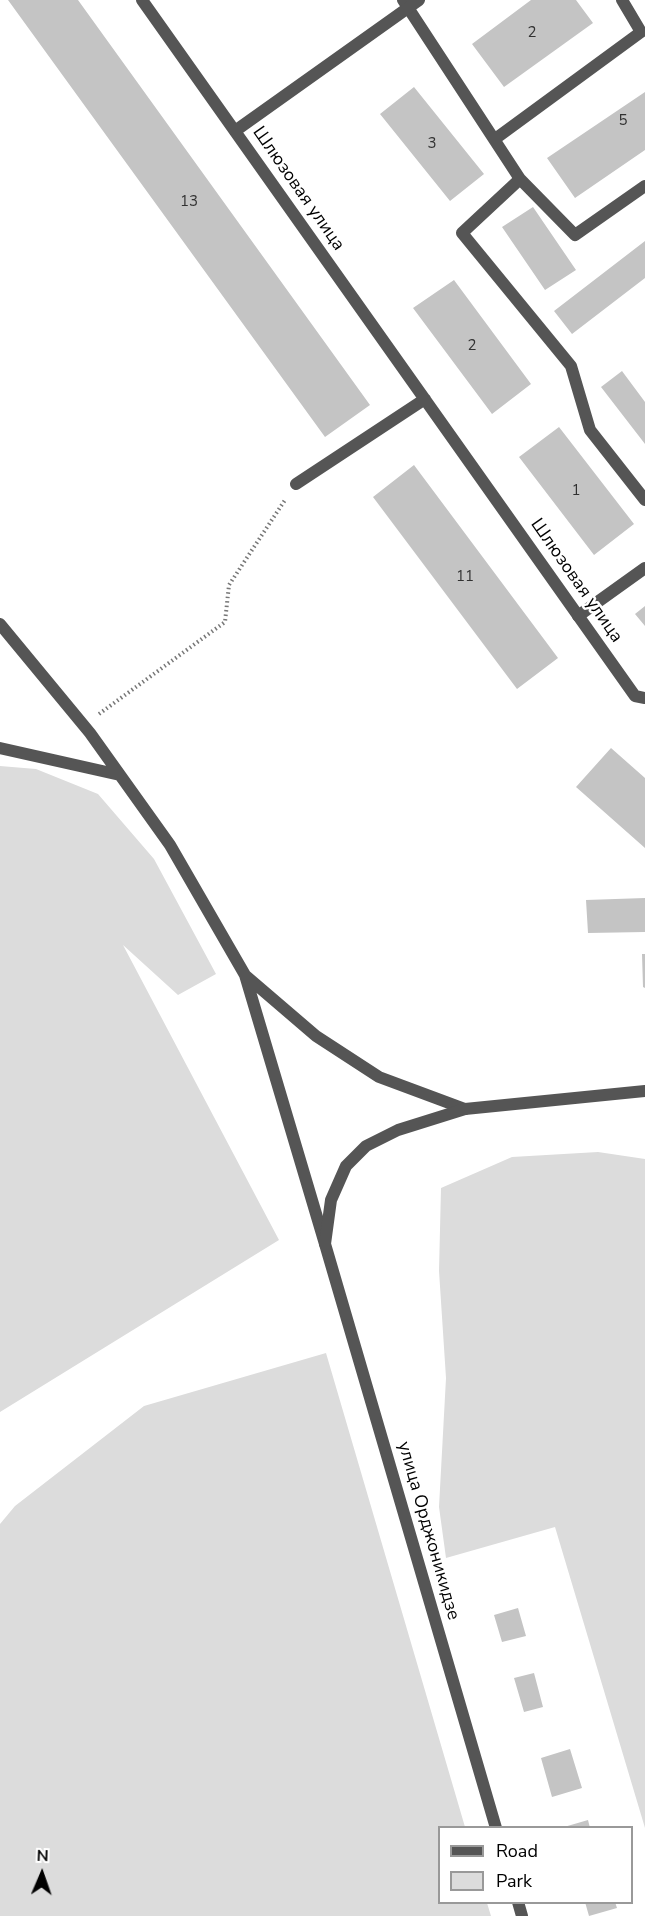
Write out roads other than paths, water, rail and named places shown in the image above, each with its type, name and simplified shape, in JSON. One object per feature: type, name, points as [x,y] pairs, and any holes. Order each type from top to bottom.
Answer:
[{"type":"street","name":"Шлюзовая улица","points":[[142,0],[578,616],[640,697]]},
{"type":"street","points":[[235,132],[406,4],[419,0]]},
{"type":"street","points":[[495,139],[641,32],[622,0]]},
{"type":"street","points":[[406,4],[520,179],[575,235],[645,186]]},
{"type":"street","points":[[520,179],[462,233],[572,366],[591,430],[645,500]]},
{"type":"street","points":[[296,484],[425,399]]},
{"type":"street","points":[[578,616],[645,568]]},
{"type":"street","points":[[0,624],[84,725],[171,845],[245,975],[316,1036],[379,1077],[465,1108]]},
{"type":"street","points":[[0,748],[120,775]]},
{"type":"street","name":"улица Орджоникидзе","points":[[245,975],[496,1826]]},
{"type":"street","points":[[325,1244],[331,1200],[346,1167],[366,1146],[398,1130],[465,1108],[645,1091]]}]
